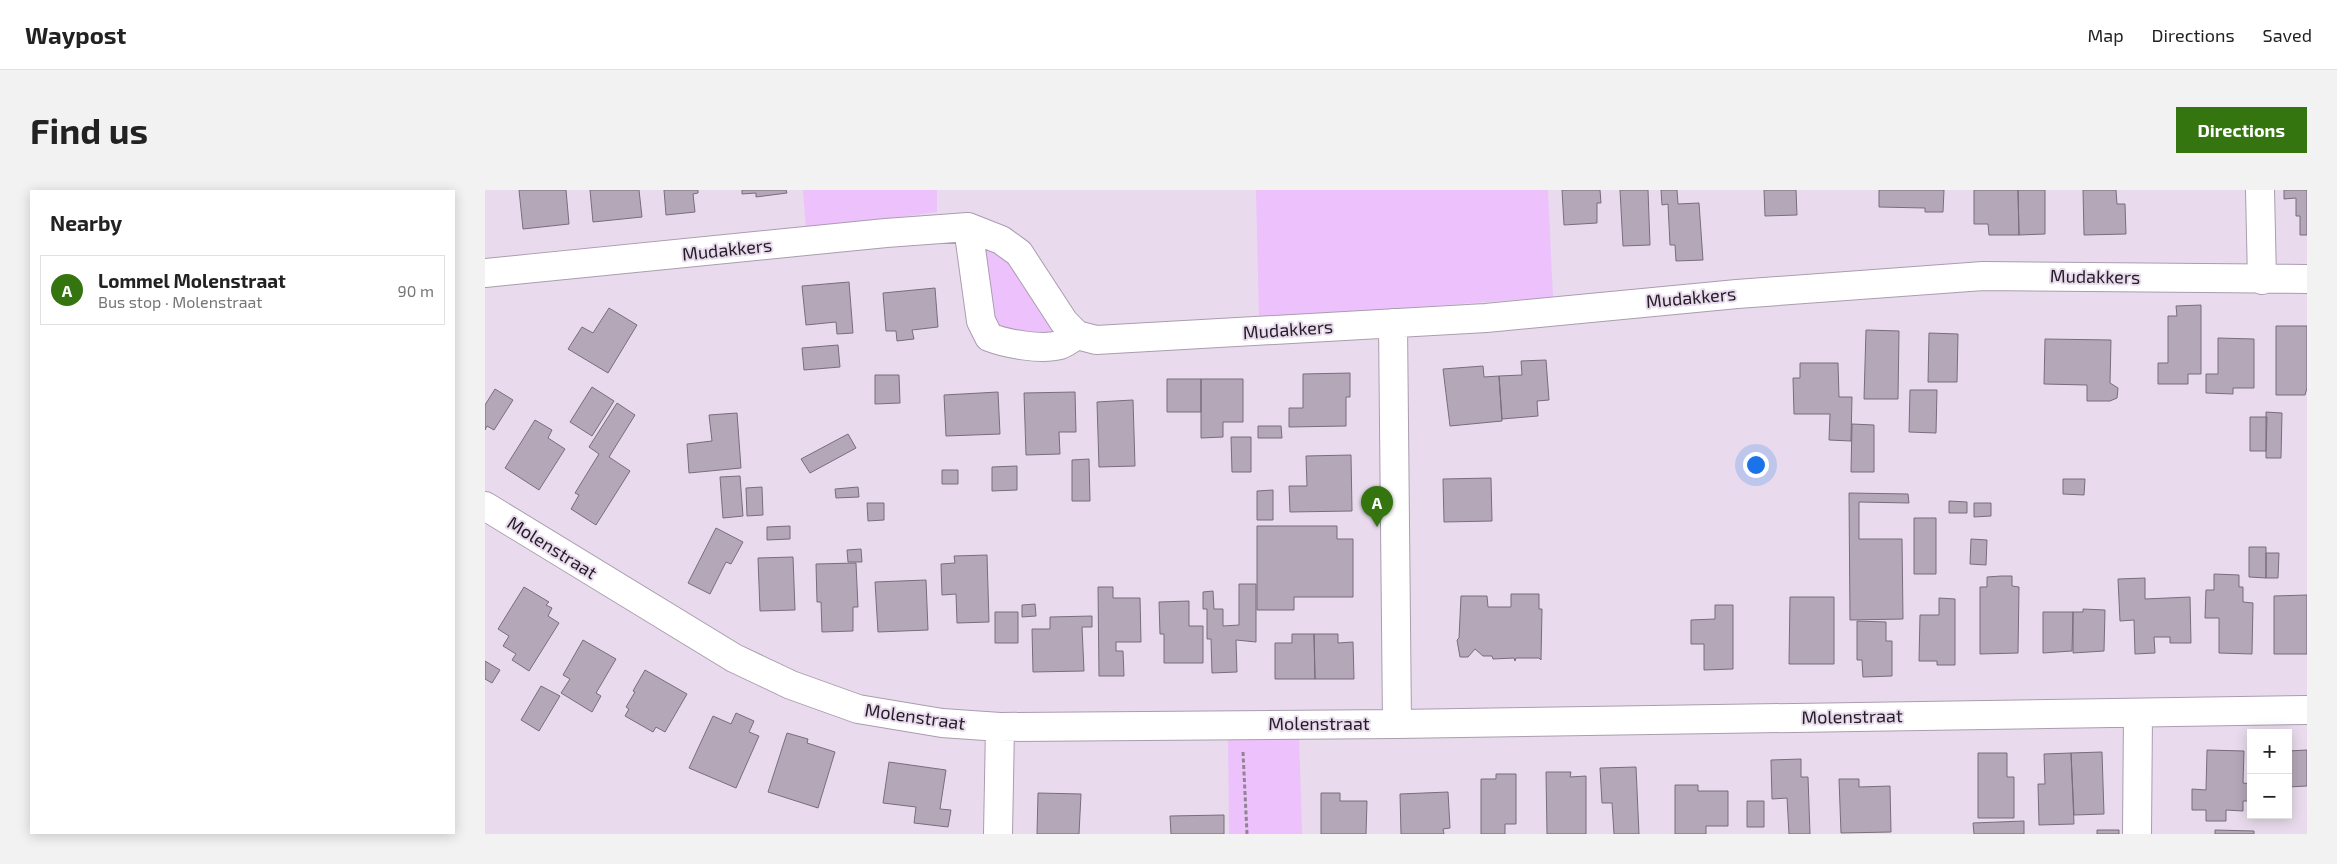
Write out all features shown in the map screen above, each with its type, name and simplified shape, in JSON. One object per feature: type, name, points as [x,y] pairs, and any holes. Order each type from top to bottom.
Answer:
[{"type":"street","points":[[2260,190],[2262,280]]},
{"type":"street","points":[[968,227],[981,321],[989,337],[1006,344],[1027,346],[1059,345],[1077,335]]},
{"type":"street","name":"Mudakkers","points":[[486,266],[968,227],[1001,240],[1019,253],[1064,322],[1077,335],[1096,340],[1486,318],[1737,294],[1983,276],[2307,279]]},
{"type":"street","points":[[1393,323],[1397,724]]},
{"type":"street","name":"Molenstraat","points":[[485,506],[733,658],[791,685],[858,709],[943,724],[1000,727],[1397,724],[2307,710]]},
{"type":"street","points":[[2137,834],[2138,712]]},
{"type":"street","points":[[998,834],[1000,727]]},
{"type":"path","points":[[1241,725],[1247,834]]},
{"type":"shaded area","points":[[803,190],[937,190],[937,212],[806,230]]},
{"type":"shaded area","points":[[1256,190],[1548,190],[1553,297],[1259,319]]},
{"type":"shaded area","points":[[988,243],[1002,252],[1054,325],[1052,334],[1021,333],[999,325],[994,321],[982,251]]},
{"type":"shaded area","points":[[1299,734],[1302,834],[1229,834],[1228,736]]},
{"type":"building","points":[[519,190],[566,190],[569,224],[523,229]]},
{"type":"building","points":[[590,190],[639,190],[642,217],[593,222]]},
{"type":"building","points":[[664,190],[698,190],[698,193],[693,194],[695,212],[666,215]]},
{"type":"building","points":[[742,190],[786,190],[787,193],[756,197],[756,193],[742,194]]},
{"type":"building","points":[[1562,190],[1600,190],[1601,203],[1597,203],[1597,223],[1564,225]]},
{"type":"building","points":[[1620,190],[1648,190],[1650,245],[1623,246]]},
{"type":"building","points":[[1661,190],[1677,190],[1678,204],[1699,203],[1703,260],[1676,261],[1675,245],[1670,245],[1668,204],[1662,205]]},
{"type":"building","points":[[1764,190],[1796,190],[1797,215],[1765,216]]},
{"type":"building","points":[[1879,190],[1944,190],[1943,212],[1925,212],[1925,208],[1879,207]]},
{"type":"building","points":[[1974,190],[2018,190],[2019,235],[1989,235],[1988,224],[1974,224]]},
{"type":"building","points":[[2018,190],[2045,190],[2045,234],[2019,235]]},
{"type":"building","points":[[2083,190],[2116,190],[2117,204],[2125,204],[2126,234],[2084,235]]},
{"type":"building","points":[[2284,190],[2307,190],[2307,235],[2300,235],[2300,216],[2296,216],[2296,198],[2284,199]]},
{"type":"building","points":[[849,282],[853,333],[837,334],[836,322],[806,325],[802,286]]},
{"type":"building","points":[[935,288],[938,327],[912,330],[914,339],[897,341],[896,331],[886,331],[883,293]]},
{"type":"building","points":[[2201,305],[2201,374],[2188,374],[2188,384],[2158,384],[2158,363],[2168,363],[2168,316],[2177,316],[2176,306]]},
{"type":"building","points":[[609,308],[637,325],[608,373],[568,349],[582,327],[593,333]]},
{"type":"building","points":[[2276,326],[2307,326],[2307,388],[2305,395],[2276,395]]},
{"type":"building","points":[[1866,330],[1899,331],[1898,399],[1864,399]]},
{"type":"building","points":[[1929,333],[1958,334],[1957,382],[1928,382]]},
{"type":"building","points":[[2218,338],[2254,339],[2254,388],[2233,388],[2233,394],[2206,393],[2206,374],[2218,374]]},
{"type":"building","points":[[2045,339],[2111,340],[2110,383],[2118,388],[2117,398],[2110,401],[2087,401],[2087,385],[2044,384]]},
{"type":"building","points":[[838,345],[840,367],[804,370],[802,348]]},
{"type":"building","points":[[1546,360],[1549,400],[1537,401],[1538,416],[1502,419],[1499,376],[1522,375],[1521,361]]},
{"type":"building","points":[[1800,363],[1838,363],[1839,397],[1852,397],[1851,441],[1829,440],[1830,414],[1794,414],[1793,378],[1800,378]]},
{"type":"building","points":[[1483,366],[1484,377],[1499,376],[1502,421],[1450,426],[1443,369]]},
{"type":"building","points":[[1350,373],[1350,397],[1346,397],[1346,426],[1289,427],[1289,408],[1303,408],[1303,374]]},
{"type":"building","points":[[875,375],[899,375],[900,403],[875,404]]},
{"type":"building","points":[[1167,379],[1201,379],[1201,412],[1167,412]]},
{"type":"building","points":[[1201,379],[1243,379],[1243,422],[1223,422],[1223,437],[1201,438]]},
{"type":"building","points":[[592,387],[614,401],[592,436],[570,422]]},
{"type":"building","points":[[495,389],[513,400],[494,430],[487,426],[485,430],[485,405]]},
{"type":"building","points":[[1910,390],[1937,390],[1936,433],[1909,432]]},
{"type":"building","points":[[998,392],[1000,434],[946,436],[944,395]]},
{"type":"building","points":[[1075,392],[1076,432],[1059,432],[1060,454],[1026,455],[1024,393]]},
{"type":"building","points":[[1133,400],[1135,466],[1099,467],[1097,402]]},
{"type":"building","points":[[617,403],[635,415],[609,457],[630,471],[596,525],[571,509],[579,495],[575,493],[599,454],[589,447]]},
{"type":"building","points":[[2266,412],[2282,413],[2281,458],[2266,458]]},
{"type":"building","points":[[737,413],[741,468],[689,473],[687,444],[712,441],[709,415]]},
{"type":"building","points":[[2250,417],[2267,417],[2266,451],[2250,451]]},
{"type":"building","points":[[535,420],[552,430],[548,438],[565,449],[539,490],[505,468]]},
{"type":"building","points":[[1852,424],[1874,425],[1874,472],[1851,472]]},
{"type":"building","points":[[1258,426],[1281,426],[1282,438],[1258,438]]},
{"type":"building","points":[[848,434],[856,448],[810,473],[801,459]]},
{"type":"building","points":[[1231,437],[1251,437],[1251,472],[1232,472]]},
{"type":"building","points":[[1351,455],[1352,511],[1290,512],[1289,486],[1307,486],[1306,456]]},
{"type":"building","points":[[1089,459],[1090,501],[1072,501],[1072,460]]},
{"type":"building","points":[[1017,466],[1017,490],[992,491],[992,467]]},
{"type":"building","points":[[942,470],[958,470],[958,484],[942,484]]},
{"type":"building","points":[[740,476],[743,516],[723,518],[720,477]]},
{"type":"building","points":[[1491,478],[1492,521],[1444,522],[1443,479]]},
{"type":"building","points":[[2063,479],[2085,479],[2084,495],[2063,494]]},
{"type":"building","points":[[762,487],[763,515],[747,516],[746,488]]},
{"type":"building","points":[[858,487],[859,497],[836,498],[835,489]]},
{"type":"building","points":[[1273,490],[1273,520],[1257,520],[1257,491]]},
{"type":"building","points":[[1849,493],[1908,494],[1909,503],[1859,502],[1859,539],[1902,539],[1903,619],[1850,620]]},
{"type":"building","points":[[1949,501],[1967,502],[1967,513],[1949,513]]},
{"type":"building","points":[[867,503],[884,503],[884,520],[868,521]]},
{"type":"building","points":[[1974,503],[1991,503],[1991,516],[1974,517]]},
{"type":"building","points":[[1914,518],[1936,518],[1936,574],[1914,574]]},
{"type":"building","points":[[790,526],[790,539],[767,540],[767,527]]},
{"type":"building","points":[[1257,526],[1337,526],[1337,539],[1353,539],[1353,597],[1294,597],[1294,610],[1257,610]]},
{"type":"building","points":[[716,528],[743,542],[731,564],[726,562],[710,594],[688,583]]},
{"type":"building","points":[[1971,539],[1987,540],[1986,565],[1970,564]]},
{"type":"building","points":[[2249,547],[2266,547],[2266,578],[2249,577]]},
{"type":"building","points":[[861,549],[862,562],[848,562],[847,550]]},
{"type":"building","points":[[2266,553],[2279,553],[2278,578],[2266,578]]},
{"type":"building","points":[[987,555],[989,622],[957,623],[956,594],[942,595],[941,564],[955,563],[954,556]]},
{"type":"building","points":[[793,557],[795,610],[760,611],[758,558]]},
{"type":"building","points":[[856,563],[858,607],[853,607],[853,631],[822,632],[821,602],[817,602],[816,564]]},
{"type":"building","points":[[2214,574],[2239,575],[2239,587],[2243,587],[2243,602],[2253,603],[2252,654],[2219,653],[2219,618],[2205,618],[2206,590],[2214,590]]},
{"type":"building","points":[[2012,576],[2012,586],[2019,587],[2018,653],[1980,654],[1980,587],[1987,587],[1987,577]]},
{"type":"building","points":[[2145,578],[2145,599],[2190,597],[2191,643],[2170,643],[2170,637],[2154,637],[2155,653],[2135,654],[2134,620],[2120,621],[2118,579]]},
{"type":"building","points":[[926,580],[928,630],[878,632],[875,582]]},
{"type":"building","points":[[1239,584],[1256,584],[1256,642],[1236,640],[1237,672],[1212,673],[1211,639],[1207,639],[1207,609],[1203,609],[1203,592],[1213,591],[1214,609],[1223,609],[1223,626],[1239,625]]},
{"type":"building","points":[[524,587],[549,602],[546,605],[552,608],[548,616],[559,623],[529,671],[512,660],[516,654],[503,646],[509,636],[498,629]]},
{"type":"building","points":[[1098,587],[1113,587],[1113,598],[1140,598],[1141,642],[1116,642],[1116,651],[1123,651],[1124,676],[1099,676]]},
{"type":"building","points":[[1511,594],[1539,594],[1539,609],[1542,609],[1541,660],[1539,658],[1516,658],[1515,661],[1514,658],[1493,659],[1492,656],[1483,656],[1475,649],[1468,657],[1460,657],[1457,640],[1459,638],[1461,596],[1487,596],[1488,607],[1511,607]]},
{"type":"building","points":[[2307,595],[2307,654],[2274,654],[2274,596]]},
{"type":"building","points":[[1790,597],[1834,597],[1834,664],[1789,664]]},
{"type":"building","points":[[1939,598],[1955,599],[1955,665],[1937,665],[1937,661],[1919,661],[1920,615],[1939,615]]},
{"type":"building","points":[[1189,601],[1189,626],[1203,626],[1203,663],[1164,663],[1164,634],[1160,634],[1159,602]]},
{"type":"building","points":[[1035,604],[1036,616],[1022,617],[1022,605]]},
{"type":"building","points":[[1715,605],[1733,605],[1733,669],[1704,670],[1704,644],[1691,644],[1691,620],[1715,619]]},
{"type":"building","points":[[2083,609],[2105,610],[2104,651],[2073,653],[2073,612],[2083,612]]},
{"type":"building","points":[[995,612],[1018,612],[1018,643],[995,643]]},
{"type":"building","points":[[2043,612],[2073,612],[2072,651],[2043,653]]},
{"type":"building","points":[[1092,616],[1092,627],[1082,627],[1084,671],[1033,672],[1032,629],[1050,629],[1050,617]]},
{"type":"building","points":[[1857,621],[1886,622],[1886,641],[1892,641],[1892,676],[1863,677],[1862,660],[1857,660]]},
{"type":"building","points":[[1292,634],[1314,634],[1315,679],[1275,679],[1275,643],[1292,643]]},
{"type":"building","points":[[1314,634],[1338,634],[1338,643],[1353,642],[1354,679],[1315,679]]},
{"type":"building","points":[[583,640],[616,659],[596,693],[601,696],[592,712],[561,693],[570,679],[563,675]]},
{"type":"building","points":[[485,661],[500,670],[492,683],[485,679]]},
{"type":"building","points":[[645,670],[687,694],[665,732],[656,727],[653,732],[625,716],[629,709],[626,707]]},
{"type":"building","points":[[541,686],[560,696],[539,731],[521,720]]},
{"type":"building","points":[[736,713],[754,721],[749,732],[759,736],[736,788],[689,768],[713,716],[731,724]]},
{"type":"building","points":[[787,733],[808,739],[807,743],[835,752],[818,808],[768,792]]},
{"type":"building","points":[[2207,750],[2244,751],[2243,783],[2247,784],[2247,801],[2243,801],[2243,811],[2226,810],[2226,821],[2206,821],[2206,810],[2192,810],[2192,789],[2206,790]]},
{"type":"building","points":[[2307,750],[2307,786],[2292,787],[2292,751]]},
{"type":"building","points":[[2102,752],[2104,814],[2074,815],[2071,753]]},
{"type":"building","points":[[1978,753],[2007,753],[2007,777],[2014,777],[2014,818],[1978,818]]},
{"type":"building","points":[[2071,753],[2074,824],[2039,825],[2038,784],[2045,784],[2044,754]]},
{"type":"building","points":[[1801,759],[1801,777],[1808,777],[1810,834],[1789,834],[1787,798],[1772,799],[1771,760]]},
{"type":"building","points":[[889,762],[946,770],[940,809],[951,810],[948,827],[914,823],[916,807],[883,803]]},
{"type":"building","points":[[1636,767],[1639,834],[1614,834],[1612,803],[1602,803],[1600,768]]},
{"type":"building","points":[[1546,772],[1571,772],[1570,777],[1586,776],[1586,834],[1547,834]]},
{"type":"building","points":[[1496,774],[1516,774],[1516,824],[1505,824],[1505,834],[1481,834],[1481,779],[1496,779]]},
{"type":"building","points":[[1839,779],[1859,779],[1859,787],[1890,786],[1891,832],[1841,833]]},
{"type":"building","points":[[1675,785],[1698,785],[1698,791],[1728,791],[1728,826],[1706,826],[1706,834],[1675,834]]},
{"type":"building","points":[[1448,792],[1450,828],[1443,829],[1444,834],[1401,834],[1400,794]]},
{"type":"building","points":[[1038,793],[1081,794],[1079,834],[1037,834]]},
{"type":"building","points":[[1321,793],[1340,793],[1340,801],[1367,801],[1366,834],[1321,834]]},
{"type":"building","points":[[1747,801],[1764,801],[1764,827],[1747,827]]},
{"type":"building","points":[[1224,815],[1224,834],[1171,834],[1170,816]]},
{"type":"building","points":[[2024,821],[2024,834],[1974,834],[1973,823]]},
{"type":"building","points":[[2097,830],[2119,830],[2119,834],[2097,834]]},
{"type":"building","points":[[2215,830],[2254,831],[2254,834],[2215,834]]},
{"type":"place","name":"Lommel Molenstraat","points":[[1377,527]]}]
